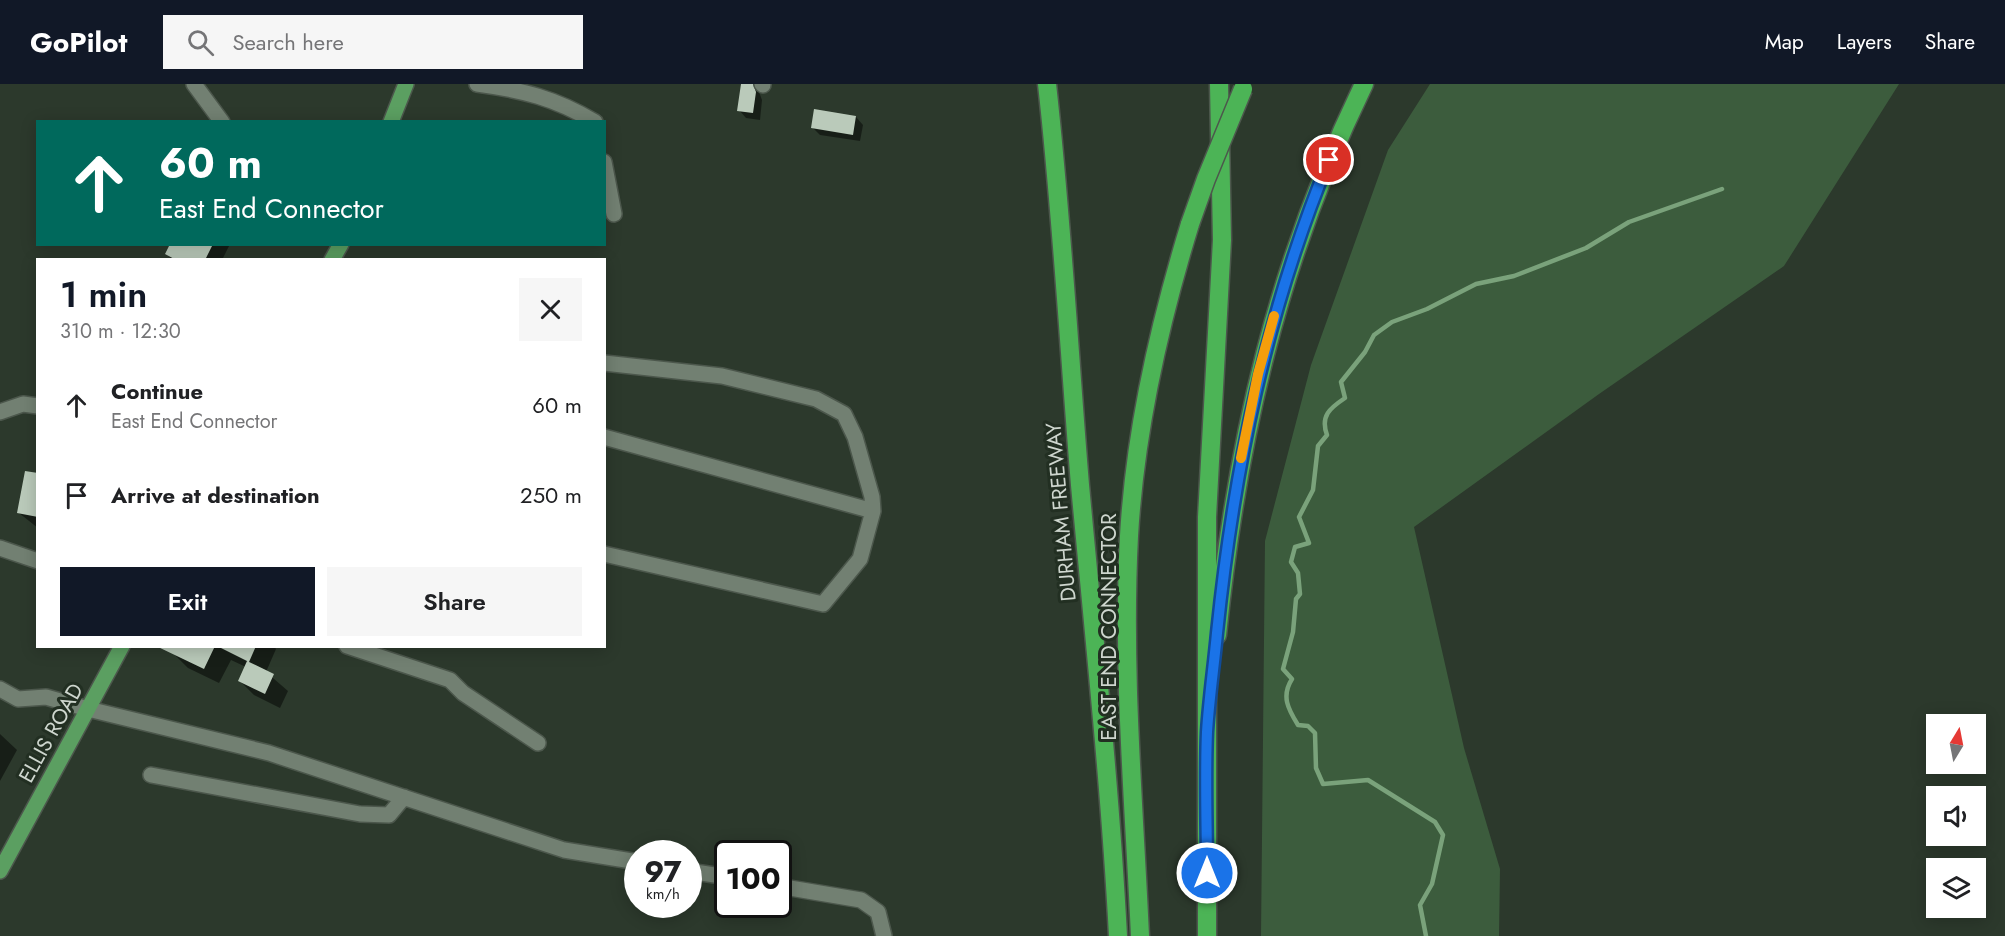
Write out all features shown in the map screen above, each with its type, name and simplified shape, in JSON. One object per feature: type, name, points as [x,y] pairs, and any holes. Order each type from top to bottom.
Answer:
[{"type":"highway","name":"DURHAM FREEWAY","points":[[1047,84],[1058,186],[1080,486],[1102,712],[1118,936]]},
{"type":"highway","points":[[1207,936],[1207,517],[1222,240],[1219,84]]},
{"type":"highway","points":[[1207,732],[1229,532],[1258,374],[1305,222],[1364,84]]},
{"type":"highway","name":"EAST END CONNECTOR","points":[[1140,936],[1129,709],[1129,534],[1134,480],[1151,375],[1174,276],[1206,179],[1244,87]]},
{"type":"main road","points":[[393,120],[406,84]]},
{"type":"main road","name":"ELLIS ROAD","points":[[0,870],[121,648]]},
{"type":"lane","points":[[194,84],[221,120]]},
{"type":"lane","points":[[477,84],[523,90],[566,105],[591,120]]},
{"type":"lane","points":[[606,172],[614,214]]},
{"type":"lane","points":[[606,363],[722,376],[816,399],[835,409],[844,414],[855,437],[872,496],[873,510],[860,559],[823,604],[606,554]]},
{"type":"lane","points":[[0,412],[23,404],[36,406]]},
{"type":"lane","points":[[606,438],[873,510]]},
{"type":"lane","points":[[0,548],[36,560]]},
{"type":"lane","points":[[353,648],[450,680],[463,693],[538,743]]},
{"type":"lane","points":[[0,689],[18,699],[46,697],[269,753],[564,849],[624,860]]},
{"type":"lane","points":[[151,775],[360,814],[389,815],[404,797]]},
{"type":"lane","points":[[792,888],[861,900],[878,912],[884,936]]},
{"type":"green space","points":[[1430,84],[1899,84],[1784,266],[1599,394],[1414,527],[1464,748],[1500,869],[1499,936],[1261,936],[1265,541],[1311,365],[1388,150]]},
{"type":"building","points":[[741,84],[753,84],[756,92],[753,113],[737,111]]},
{"type":"building","points":[[814,109],[856,116],[853,135],[811,128]]},
{"type":"building","points":[[169,246],[212,246],[206,258],[172,258],[165,254]]},
{"type":"building","points":[[25,471],[36,473],[36,517],[17,513]]},
{"type":"building","points":[[160,648],[214,648],[204,669]]},
{"type":"building","points":[[221,648],[255,648],[249,662]]},
{"type":"building","points":[[247,661],[274,674],[265,694],[238,681]]},
{"type":"waterway","points":[[1426,936],[1420,905],[1432,884],[1443,835],[1435,822],[1368,780],[1323,784],[1316,768],[1315,733],[1308,726],[1298,725],[1286,697],[1292,679],[1283,669],[1293,632],[1296,599],[1300,594],[1298,573],[1291,562],[1295,547],[1309,543],[1299,517],[1313,490],[1318,446],[1327,435],[1326,418],[1331,409],[1345,398],[1341,382],[1365,352],[1374,335],[1392,322],[1427,309],[1476,284],[1514,276],[1586,248],[1629,222],[1722,189]]},
{"type":"slow traffic","points":[[1241,458],[1258,374],[1274,316]]},
{"type":"route","points":[[1207,873],[1207,732],[1221,592],[1238,476],[1258,374],[1272,323],[1305,222],[1329,160]]}]
